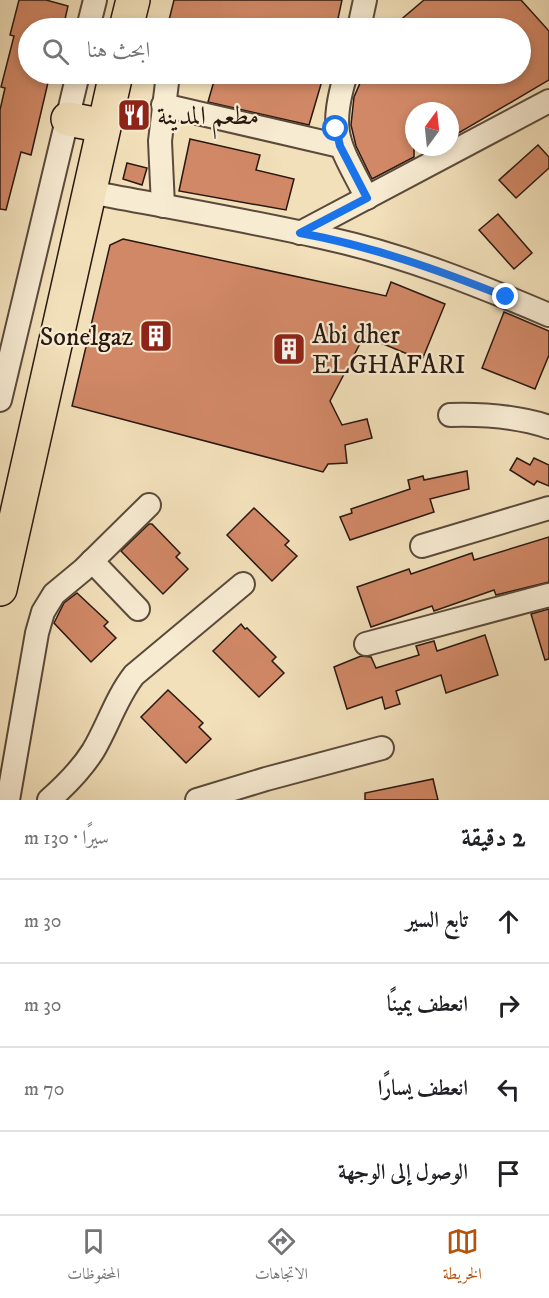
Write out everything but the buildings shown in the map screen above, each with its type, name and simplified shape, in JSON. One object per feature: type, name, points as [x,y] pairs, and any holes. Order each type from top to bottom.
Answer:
[{"type":"main road","points":[[128,18],[133,0]]},
{"type":"main road","points":[[0,589],[114,84]]},
{"type":"main road","points":[[68,119],[104,126]]},
{"type":"street","points":[[90,18],[94,0]]},
{"type":"street","points":[[361,18],[365,0]]},
{"type":"street","points":[[0,400],[76,84]]},
{"type":"street","points":[[163,206],[160,154],[166,84]]},
{"type":"street","points":[[343,84],[336,112],[336,129],[340,146],[367,198]]},
{"type":"street","points":[[300,233],[549,101]]},
{"type":"street","points":[[163,105],[340,146]]},
{"type":"street","points":[[89,192],[340,241],[469,282],[549,315]]},
{"type":"street","points":[[450,415],[492,415],[549,427]]},
{"type":"street","points":[[8,800],[39,622],[43,612],[54,594],[92,561],[149,505]]},
{"type":"street","points":[[422,546],[549,508]]},
{"type":"street","points":[[92,561],[138,609]]},
{"type":"street","points":[[49,800],[76,775],[85,763],[134,675],[243,584]]},
{"type":"street","points":[[366,644],[549,595]]},
{"type":"street","points":[[197,800],[266,778],[382,748]]},
{"type":"place","name":"مطعم المدينة","points":[[134,115]]},
{"type":"place","name":"Sonelgaz","points":[[156,336]]},
{"type":"place","name":"Abi dher ELGHAFARI","points":[[289,349]]},
{"type":"route","points":[[336,129],[340,146],[367,198],[300,233],[377,251],[506,297]]}]
